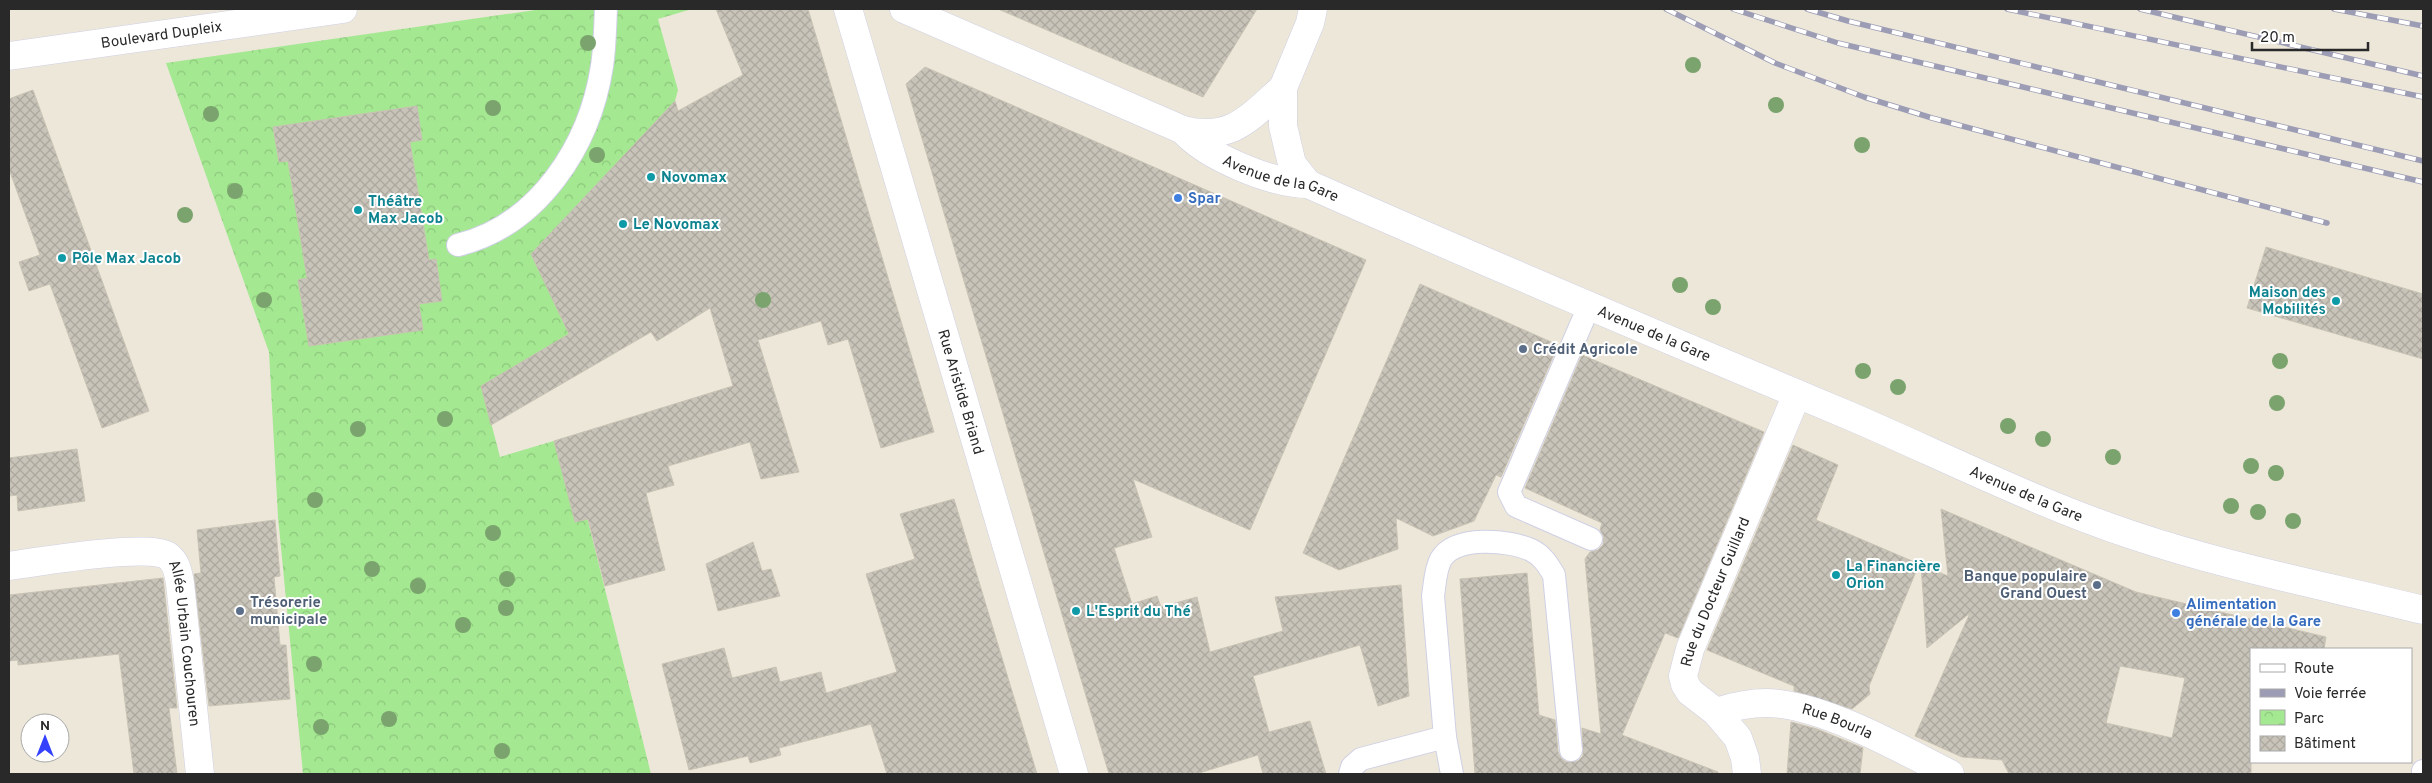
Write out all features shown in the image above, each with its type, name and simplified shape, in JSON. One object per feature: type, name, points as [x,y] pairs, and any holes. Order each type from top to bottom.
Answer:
[{"type":"main road","name":"Rue Aristide Briand","points":[[848,9],[1074,774]]},
{"type":"main road","name":"Avenue de la Gare","points":[[904,9],[1183,130],[1194,143],[1207,151],[1273,180],[1291,184],[1308,184],[1993,480],[2133,535],[2221,560],[2423,610]]},
{"type":"main road","points":[[1183,130],[1199,134],[1228,131],[1243,123],[1282,88],[1310,23],[1313,9]]},
{"type":"main road","name":"Boulevard Dupleix","points":[[9,56],[230,23],[333,10]]},
{"type":"main road","points":[[1282,88],[1283,126],[1292,164],[1308,184]]},
{"type":"main road","name":"Rue du Docteur Guillard","points":[[1747,774],[1744,753],[1738,738],[1716,712],[1690,692],[1683,676],[1685,663],[1797,394]]},
{"type":"main road","name":"Allée Urbain Couchouren","points":[[9,566],[142,551],[166,555],[175,564],[180,583],[200,774]]},
{"type":"main road","name":"Rue Bourla","points":[[1716,712],[1748,704],[1780,704],[1797,707],[1840,721],[1950,774]]},
{"type":"lane","points":[[458,245],[473,241],[495,231],[519,216],[534,204],[564,166],[586,125],[594,98],[602,66],[606,9]]},
{"type":"lane","points":[[1589,306],[1509,492],[1516,506],[1591,538]]},
{"type":"lane","points":[[1452,774],[1445,738],[1433,596],[1436,575],[1442,558],[1453,547],[1472,542],[1497,543],[1532,550],[1545,560],[1554,575],[1571,750]]},
{"type":"lane","points":[[1350,774],[1352,767],[1361,759],[1445,738]]},
{"type":"green space","points":[[542,9],[692,9],[658,19],[678,90],[675,101],[681,124],[727,241],[482,388],[500,457],[567,437],[651,774],[303,774],[278,517],[269,352],[166,63]]},
{"type":"building","points":[[716,9],[808,9],[934,432],[881,448],[848,339],[828,345],[821,321],[758,340],[799,472],[761,479],[750,442],[668,466],[674,485],[646,493],[665,570],[605,586],[588,519],[575,522],[554,441],[733,386],[710,308],[657,341],[651,332],[491,425],[481,386],[569,334],[531,254],[675,101],[678,111],[743,75]]},
{"type":"building","points":[[998,9],[1257,9],[1203,97]]},
{"type":"building","points":[[925,67],[1366,260],[1250,530],[1133,479],[1152,537],[1114,548],[1132,604],[1157,596],[1161,607],[1197,597],[1210,652],[1283,631],[1275,597],[1401,585],[1409,696],[1378,706],[1360,645],[1253,676],[1269,732],[1310,721],[1326,774],[1263,774],[1258,755],[1196,774],[1109,774],[906,84]]},
{"type":"building","name":"Pôle Max Jacob","points":[[33,90],[149,411],[102,428],[50,284],[29,291],[19,262],[40,255],[9,169],[9,99]]},
{"type":"building","name":"Théâtre Max Jacob","points":[[417,106],[422,140],[410,142],[429,260],[436,259],[442,301],[419,304],[423,330],[309,346],[298,280],[307,278],[288,161],[279,162],[273,127]]},
{"type":"building","name":"Maison des Mobilités","points":[[2266,247],[2423,294],[2423,359],[2247,308]]},
{"type":"building","points":[[1420,284],[1558,345],[1501,477],[1496,475],[1474,521],[1433,536],[1396,518],[1398,549],[1339,570],[1303,553]]},
{"type":"building","points":[[1582,355],[1764,432],[1678,638],[1665,633],[1622,735],[1718,772],[1718,774],[1475,774],[1460,579],[1527,573],[1539,715],[1555,720],[1558,752],[1566,762],[1578,761],[1583,756],[1582,728],[1601,734],[1585,559],[1590,552],[1598,550],[1603,545],[1604,537],[1600,530],[1602,523],[1525,488]]},
{"type":"building","name":"La Financière Orion","points":[[1793,445],[1838,465],[1816,520],[1919,564],[1869,686],[1870,694],[1852,709],[1794,691],[1794,686],[1707,650]]},
{"type":"building","points":[[77,449],[85,501],[18,511],[17,495],[9,496],[9,458]]},
{"type":"building","points":[[954,499],[1037,774],[887,774],[871,724],[779,748],[781,755],[750,763],[748,756],[689,770],[662,664],[724,648],[732,678],[776,667],[780,682],[821,672],[826,693],[897,672],[866,574],[915,559],[900,514]]},
{"type":"building","points":[[1941,509],[2136,592],[2326,637],[2324,648],[2250,648],[2251,774],[2009,774],[2002,760],[1962,757],[1915,736],[1970,613],[1927,648],[1921,565],[1948,576]],"holes":[[[2120,666],[2185,678],[2172,738],[2106,723]]]},
{"type":"building","name":"Trésorerie municipale","points":[[275,520],[280,576],[274,577],[280,645],[286,645],[290,699],[209,706],[194,574],[201,573],[197,530]]},
{"type":"building","points":[[753,542],[762,571],[771,569],[780,596],[718,611],[706,564]]},
{"type":"building","points":[[163,578],[177,708],[169,708],[177,774],[134,774],[119,654],[18,665],[18,660],[9,661],[9,595]]},
{"type":"building","points":[[1791,722],[1817,729],[1863,748],[1860,774],[1787,774]]},
{"type":"railway","points":[[1666,9],[1775,63],[1864,97],[1932,118],[2327,223]]},
{"type":"railway","points":[[1733,9],[1838,43],[2423,182]]},
{"type":"railway","points":[[1807,9],[1848,21],[2423,161]]},
{"type":"railway","points":[[2007,9],[2423,97]]},
{"type":"railway","points":[[2140,9],[2423,76]]},
{"type":"railway","points":[[2334,9],[2423,26]]},
{"type":"place","name":"Novomax","points":[[651,177]]},
{"type":"place","name":"Spar","points":[[1178,198]]},
{"type":"place","name":"Théâtre Max Jacob","points":[[358,210]]},
{"type":"place","name":"Le Novomax","points":[[623,224]]},
{"type":"place","name":"Pôle Max Jacob","points":[[62,258]]},
{"type":"place","name":"Maison des Mobilités","points":[[2336,301]]},
{"type":"place","name":"Crédit Agricole","points":[[1523,349]]},
{"type":"place","name":"La Financière Orion","points":[[1836,575]]},
{"type":"place","name":"Banque populaire Grand Ouest","points":[[2097,585]]},
{"type":"place","name":"Trésorerie municipale","points":[[240,611]]},
{"type":"place","name":"L'Esprit du Thé","points":[[1076,611]]},
{"type":"place","name":"Alimentation générale de la Gare","points":[[2176,613]]}]
